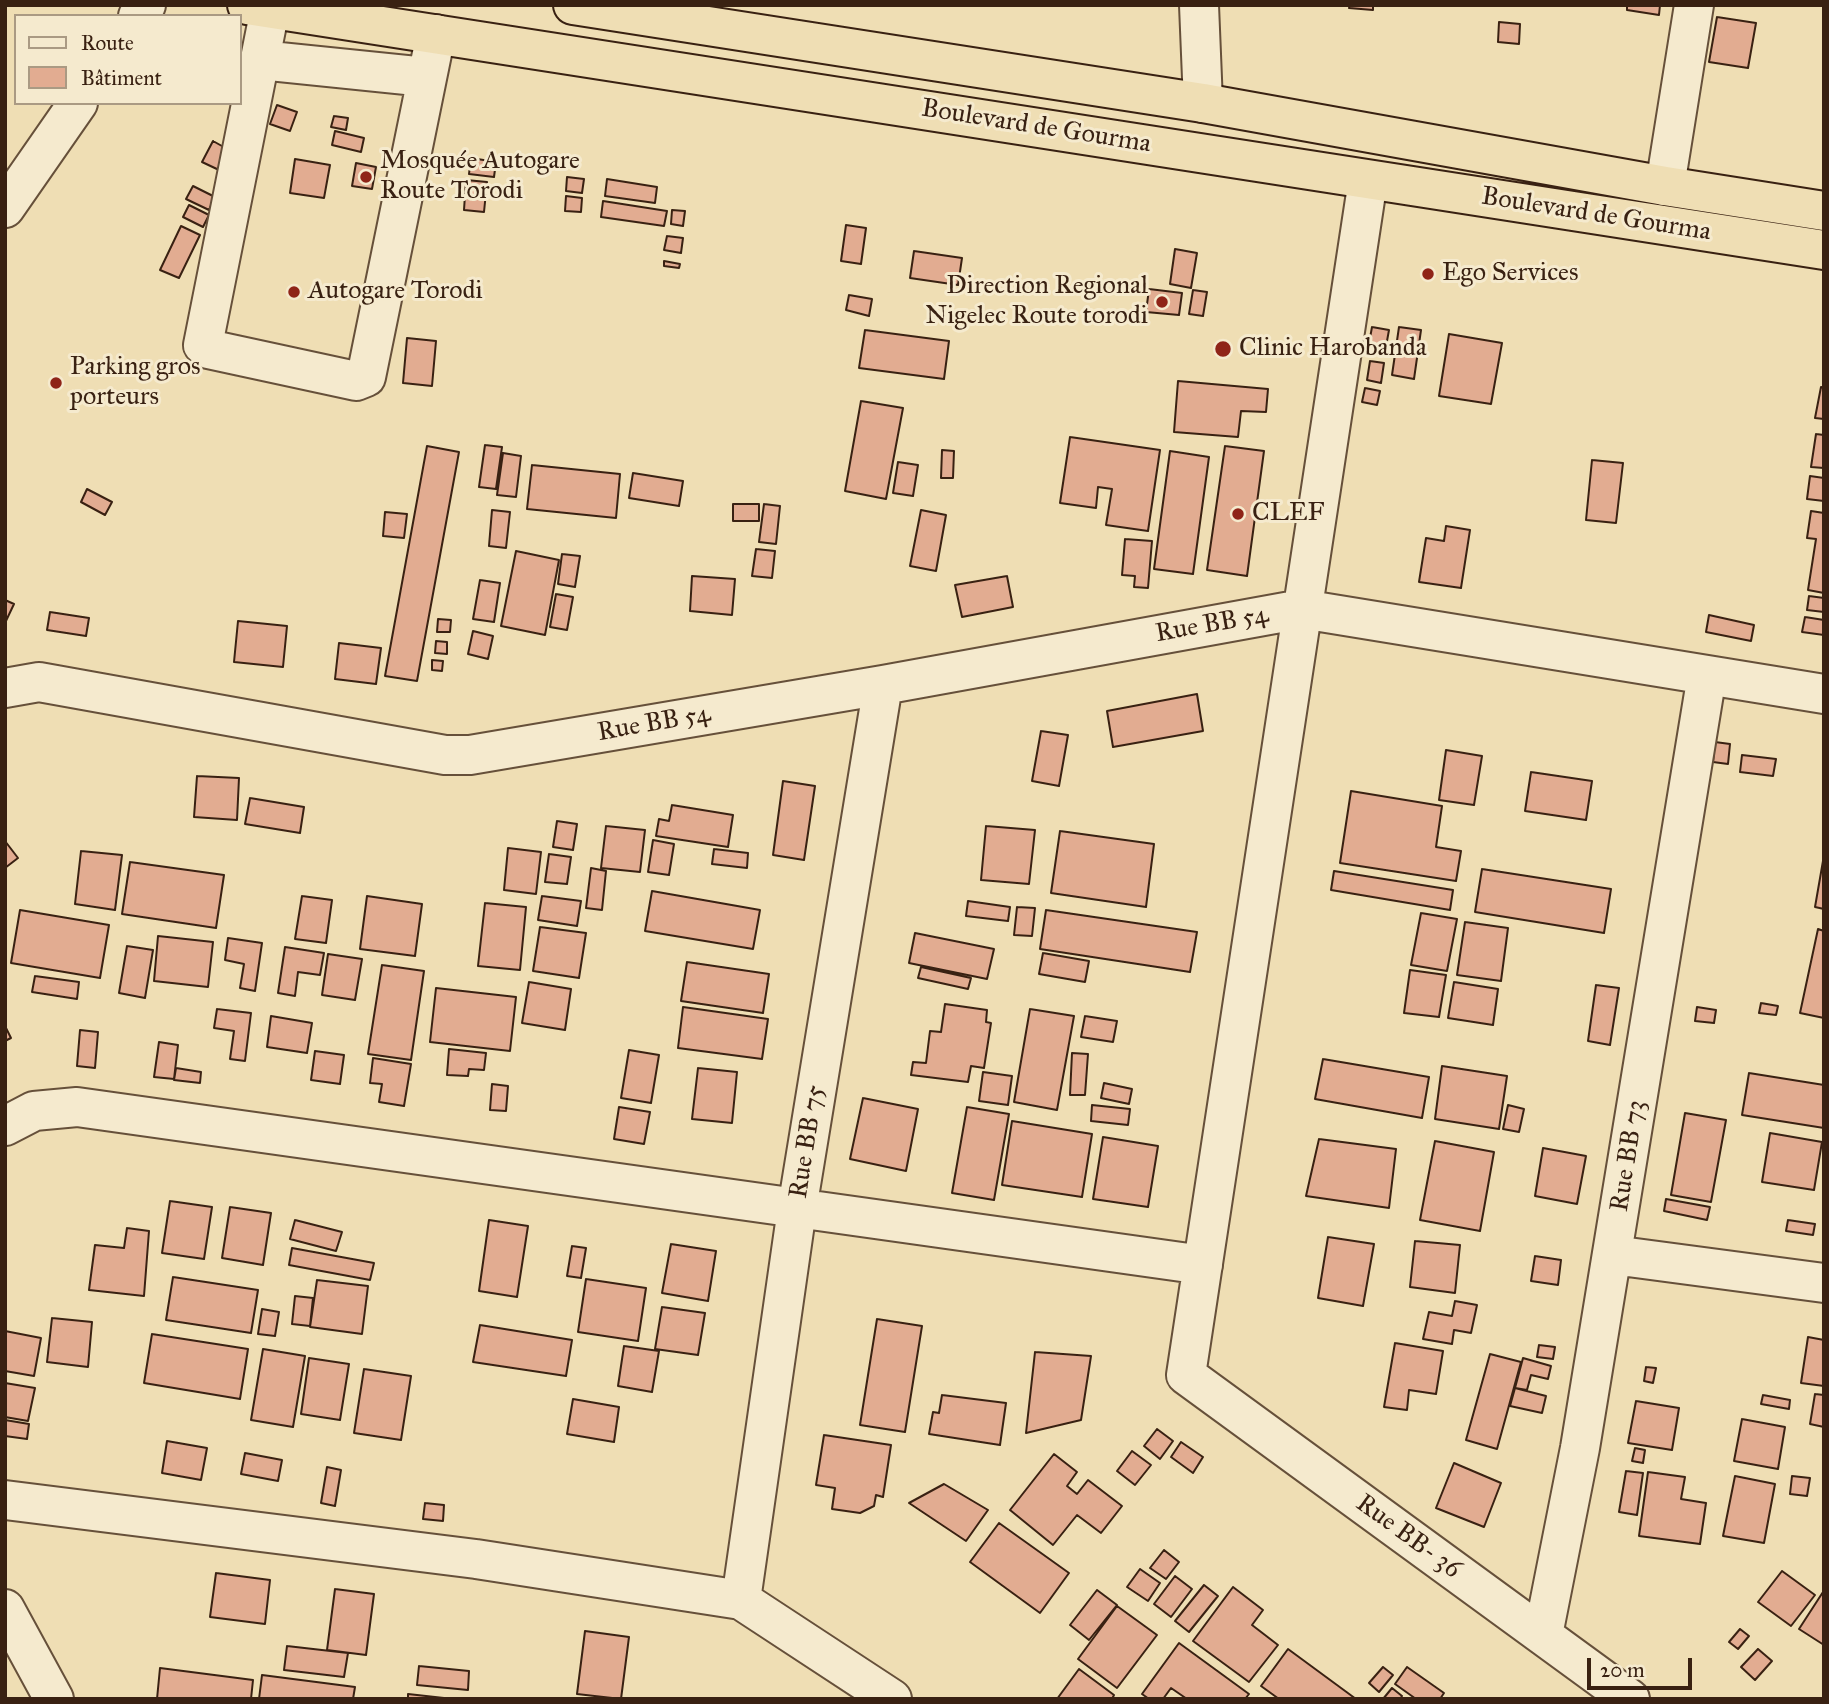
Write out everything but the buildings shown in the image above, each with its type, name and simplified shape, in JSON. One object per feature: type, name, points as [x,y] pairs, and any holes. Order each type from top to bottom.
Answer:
[{"type":"highway","name":"Boulevard de Gourma","points":[[573,5],[1203,103],[1665,186],[1824,211]]},
{"type":"highway","name":"Boulevard de Gourma","points":[[259,7],[1824,250]]},
{"type":"street","points":[[1199,5],[1203,103]]},
{"type":"street","points":[[1665,186],[1694,5]]},
{"type":"street","points":[[259,7],[260,60],[203,345],[208,349],[356,382],[366,377],[436,34]]},
{"type":"street","points":[[260,60],[426,77]]},
{"type":"street","points":[[5,208],[77,105]]},
{"type":"street","points":[[5,1126],[34,1111],[78,1107],[1203,1265],[1368,180]]},
{"type":"street","name":"Rue BB 54","points":[[5,688],[39,682],[445,755],[492,752],[1301,609],[1824,694]]},
{"type":"street","name":"Rue BB 73","points":[[1543,1635],[1580,1448],[1613,1255],[1707,675]]},
{"type":"street","name":"Rue BB 75","points":[[741,1600],[797,1209],[883,685]]},
{"type":"street","points":[[1613,1255],[1824,1283]]},
{"type":"street","name":"Rue BB- 36","points":[[1203,1265],[1186,1375],[1630,1699]]},
{"type":"street","points":[[5,1500],[476,1559],[741,1600],[892,1699]]},
{"type":"street","points":[[5,1609],[54,1699]]},
{"type":"place","name":"Mosquée Autogare Route Torodi","points":[[366,177]]},
{"type":"place","name":"Ego Services","points":[[1428,274]]},
{"type":"place","name":"Autogare Torodi","points":[[294,292]]},
{"type":"place","name":"Direction Regional Nigelec Route torodi","points":[[1162,302]]},
{"type":"place","name":"Clinic Harobanda","points":[[1223,349]]},
{"type":"place","name":"Parking gros porteurs","points":[[56,383]]},
{"type":"place","name":"CLEF","points":[[1238,514]]}]
